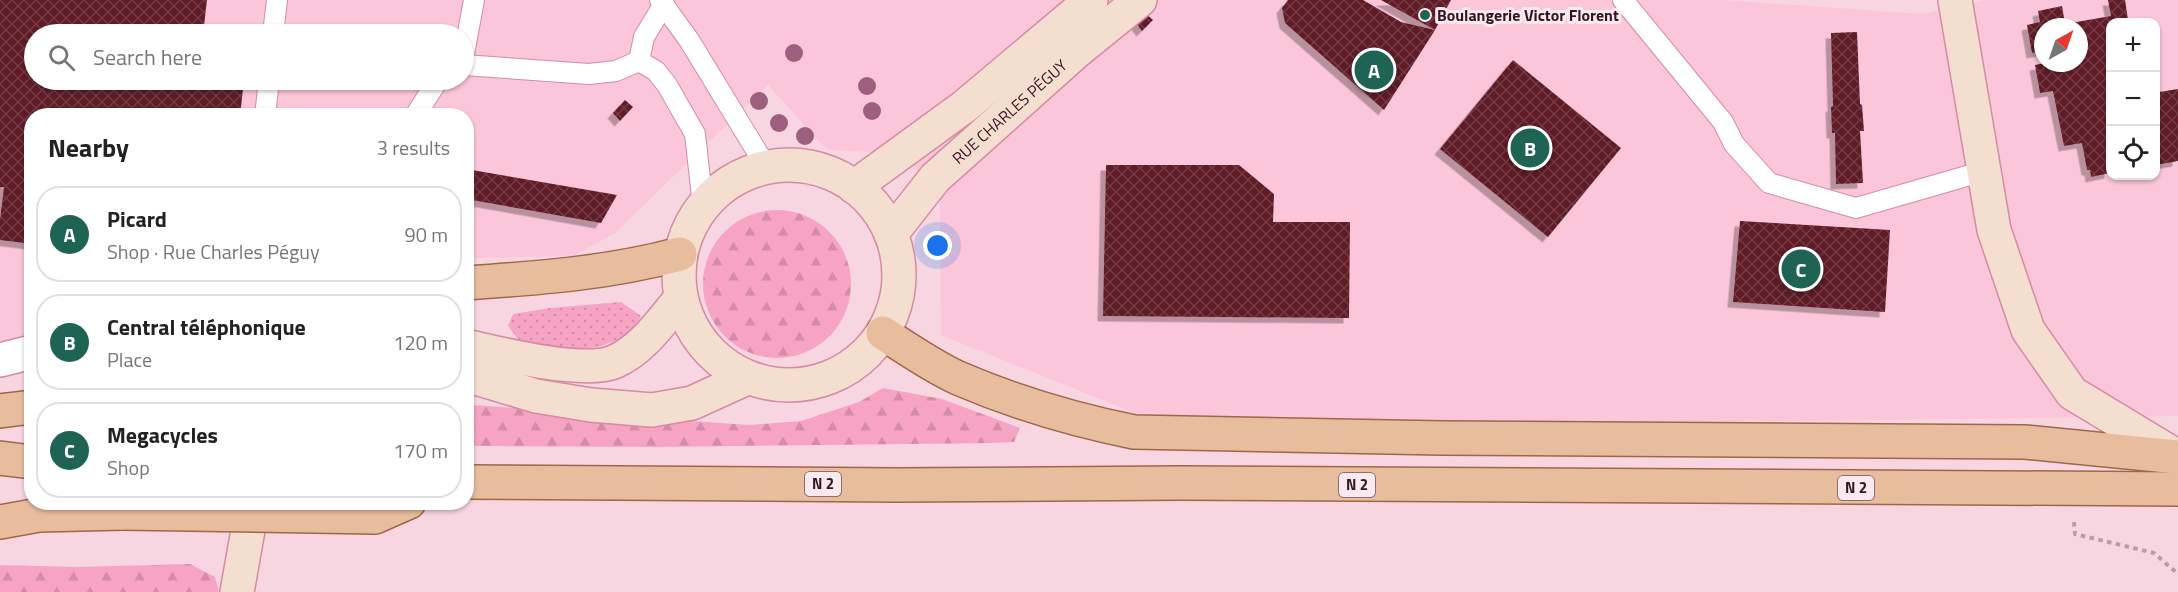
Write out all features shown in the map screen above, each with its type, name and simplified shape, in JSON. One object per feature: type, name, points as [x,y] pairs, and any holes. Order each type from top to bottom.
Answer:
[{"type":"main road","name":"RUE CHARLES PÉGUY","points":[[854,187],[965,106],[1091,0]]},
{"type":"main road","name":"RUE CHARLES PÉGUY","points":[[891,234],[935,178],[1076,52],[1140,0]]},
{"type":"main road","points":[[1955,0],[1994,230],[2028,330],[2072,393],[2178,457]]},
{"type":"main road","points":[[797,166],[827,172],[854,187],[869,200],[881,217],[891,234],[897,259],[898,285],[893,310],[883,333],[863,357],[837,374],[808,384],[777,385],[747,378],[717,359],[694,332],[681,298],[678,276],[680,254],[689,228],[703,206],[722,188],[743,175],[767,168],[797,166]]},
{"type":"main road","points":[[474,282],[599,271],[647,263],[680,254]]},
{"type":"main road","points":[[474,348],[509,357],[580,366],[612,362],[646,341],[681,298]]},
{"type":"main road","points":[[883,333],[956,377],[1047,410],[1134,432],[1442,438],[2025,442],[2178,457]]},
{"type":"main road","points":[[474,377],[536,396],[591,405],[652,410],[692,403],[747,378]]},
{"type":"main road","points":[[0,411],[24,408]]},
{"type":"main road","points":[[0,458],[24,461]]},
{"type":"main road","name":"N 2","points":[[474,482],[885,485],[1180,483],[2178,489]]},
{"type":"main road","points":[[237,592],[252,510]]},
{"type":"main road","points":[[257,592],[272,510]]},
{"type":"main road","points":[[0,522],[39,515],[123,513],[375,517],[391,510]]},
{"type":"street","points":[[0,360],[24,354]]},
{"type":"lane","points":[[274,24],[277,0]]},
{"type":"lane","points":[[470,24],[474,0]]},
{"type":"lane","points":[[1623,0],[1723,122],[1734,144],[1769,183],[1856,208],[1984,171]]},
{"type":"lane","points":[[639,61],[644,37],[662,2],[689,40],[767,168]]},
{"type":"lane","points":[[474,66],[589,74],[616,71],[639,61]]},
{"type":"lane","points":[[639,61],[656,71],[667,85],[695,134],[703,206]]},
{"type":"lane","points":[[266,108],[268,90]]},
{"type":"lane","points":[[420,108],[432,90]]},
{"type":"path","points":[[2072,489],[2075,534],[2154,553],[2178,574]]},
{"type":"shaded area","points":[[0,0],[1724,0],[1922,14],[1986,0],[2178,0],[2178,416],[1433,426],[1145,417],[941,335],[940,192],[892,144],[875,152],[827,150],[768,85],[615,233],[573,256],[474,258],[474,108],[24,108],[24,340],[0,341]]},
{"type":"green space","points":[[777,210],[805,215],[830,231],[846,256],[851,284],[846,312],[830,337],[805,353],[777,358],[749,353],[724,337],[708,312],[703,284],[708,256],[724,231],[749,215]]},
{"type":"green space","points":[[621,302],[641,316],[637,324],[615,341],[596,347],[570,350],[521,343],[508,326],[513,314],[550,308]]},
{"type":"green space","points":[[883,388],[942,399],[1020,428],[1014,442],[992,443],[657,447],[474,446],[474,405],[748,425],[801,421],[859,402]]},
{"type":"green space","points":[[190,564],[215,577],[219,592],[0,592],[0,565],[77,567]]},
{"type":"building","points":[[0,0],[207,0],[204,24],[24,24],[24,90],[243,90],[241,108],[24,108],[24,243],[0,240],[4,187],[0,187]]},
{"type":"building","points":[[1288,0],[1363,0],[1401,22],[1435,30],[1384,110],[1285,23],[1282,8]]},
{"type":"building","name":"Boulangerie Victor Florent","points":[[1381,0],[1451,0],[1435,30]]},
{"type":"building","points":[[2108,0],[2125,0],[2128,18],[2106,18],[2106,174],[2091,177],[2090,170],[2087,170],[2082,143],[2064,146],[2053,91],[2040,93],[2036,72],[2088,72],[2088,20],[2111,16]]},
{"type":"building","points":[[2062,6],[2064,18],[2039,18],[2038,11]]},
{"type":"building","points":[[1146,14],[1153,20],[1142,31],[1136,23]]},
{"type":"building","points":[[2034,23],[2034,53],[2032,53],[2027,25]]},
{"type":"building","points":[[1857,32],[1860,104],[1862,105],[1864,131],[1860,131],[1863,183],[1836,184],[1835,133],[1832,133],[1831,107],[1833,106],[1831,33]]},
{"type":"building","points":[[1513,60],[1621,148],[1548,237],[1440,149]]},
{"type":"building","points":[[2178,89],[2178,161],[2160,164],[2160,98],[2160,92]]},
{"type":"building","points":[[625,100],[633,107],[620,121],[613,113]]},
{"type":"building","points":[[1106,165],[1239,165],[1274,194],[1273,222],[1350,222],[1349,318],[1103,316]]},
{"type":"building","points":[[474,170],[617,195],[601,223],[474,200]]},
{"type":"building","points":[[1740,221],[1890,230],[1885,312],[1733,302]]},
{"type":"place","name":"Boulangerie Victor Florent","points":[[1425,15]]},
{"type":"place","name":"Picard","points":[[1374,70]]},
{"type":"place","name":"Central téléphonique","points":[[1530,148]]},
{"type":"place","name":"Megacycles","points":[[1801,269]]}]
